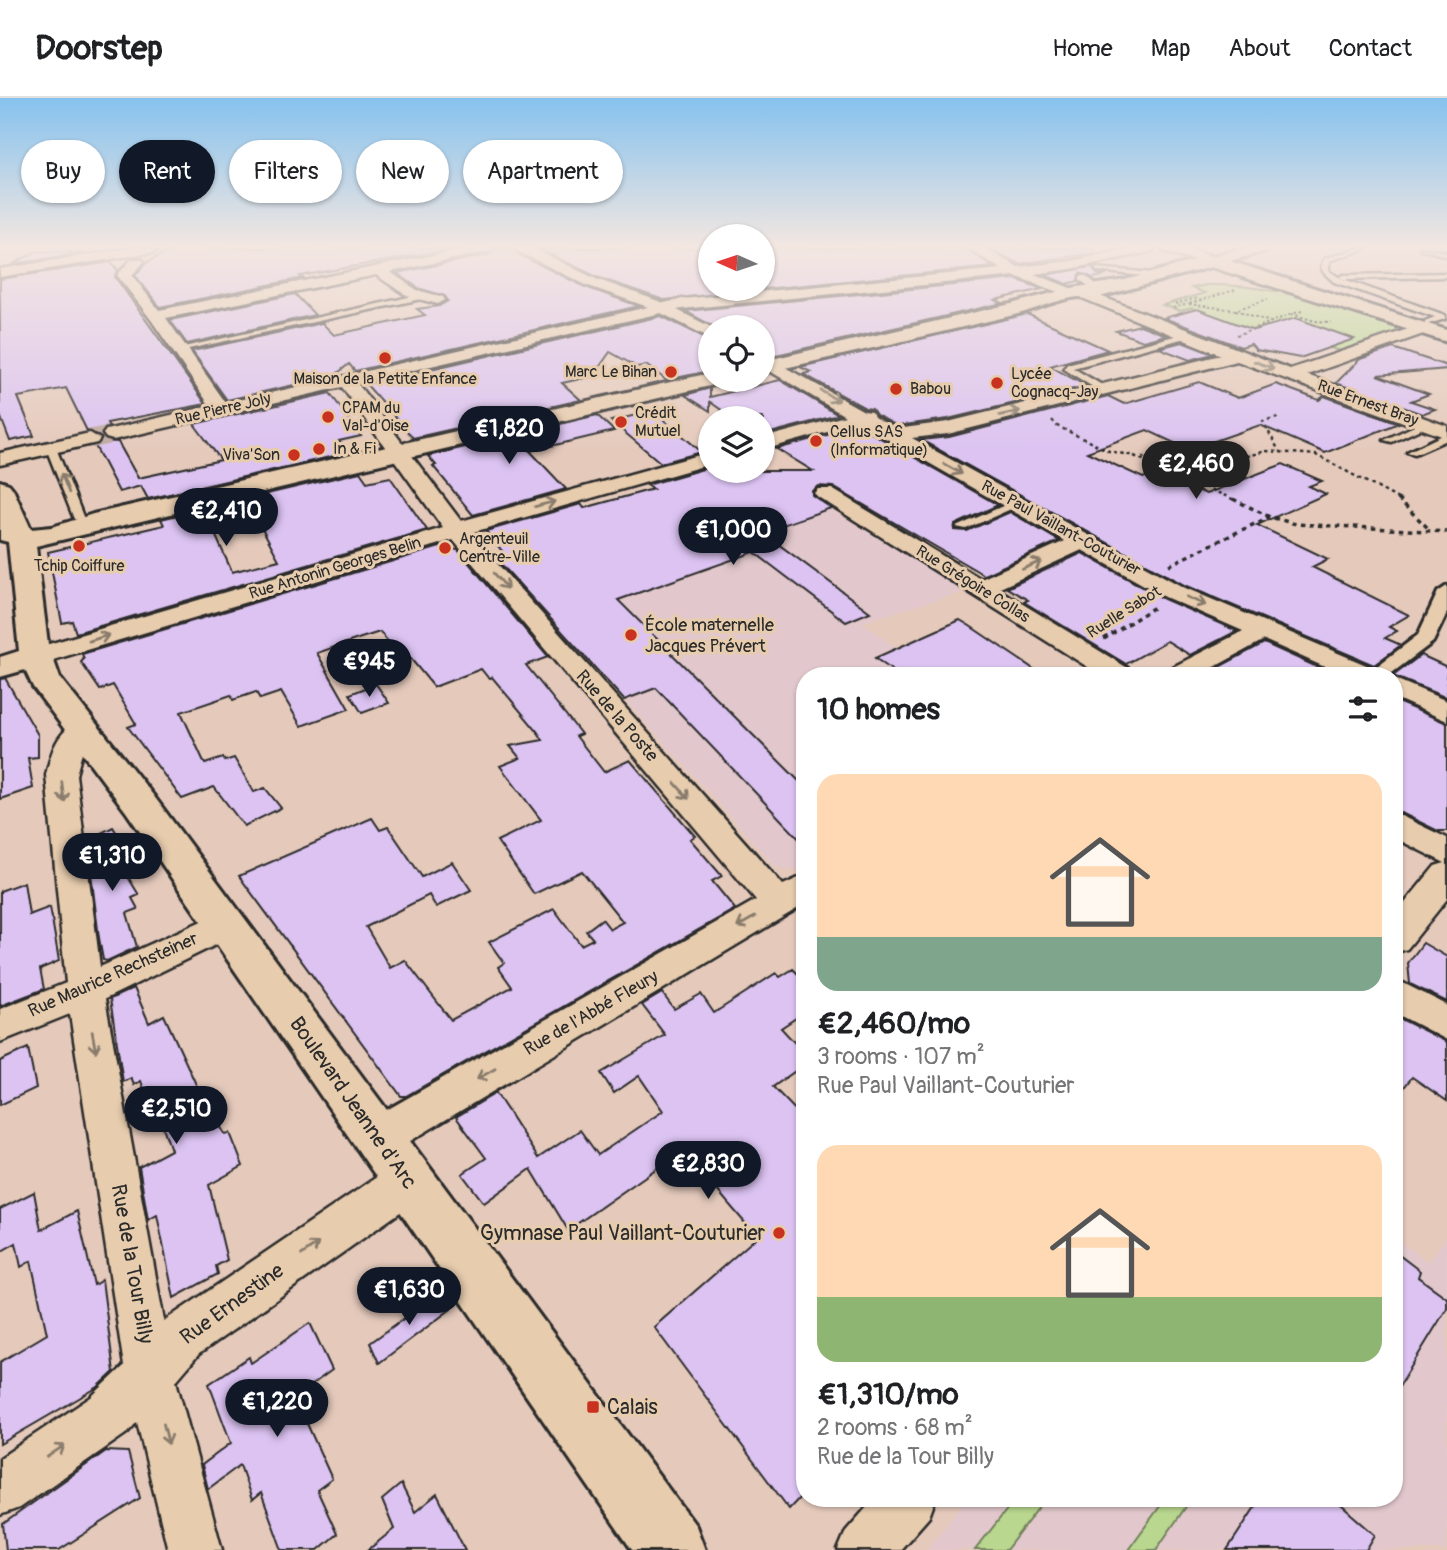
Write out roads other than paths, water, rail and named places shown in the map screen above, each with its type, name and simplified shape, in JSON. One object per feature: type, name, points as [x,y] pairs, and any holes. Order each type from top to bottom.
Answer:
[{"type":"main road","points":[[775,361],[984,316]]},
{"type":"main road","points":[[1394,316],[1447,336]]},
{"type":"main road","points":[[1426,326],[1447,329]]},
{"type":"main road","points":[[4,513],[43,538],[86,520],[698,382]]},
{"type":"main road","points":[[4,513],[39,511],[86,520]]},
{"type":"main road","points":[[4,513],[29,595],[31,645]]},
{"type":"main road","name":"Boulevard Jeanne d'Arc","points":[[0,585],[31,645],[45,680],[140,804],[672,1550]]},
{"type":"main road","name":"Rue Antonin Georges Belin","points":[[0,667],[31,645]]},
{"type":"street","points":[[157,316],[221,409]]},
{"type":"street","name":"Rue Pierre Joly","points":[[113,433],[627,316]]},
{"type":"street","points":[[676,316],[698,327]]},
{"type":"street","name":"Rue Ernest Bray","points":[[1143,316],[1238,356],[1447,434]]},
{"type":"street","points":[[1290,374],[1426,326]]},
{"type":"street","points":[[894,435],[948,428],[1238,356]]},
{"type":"street","name":"Rue Paul Vaillant-Couturier","points":[[775,368],[1178,594],[1350,667]]},
{"type":"street","name":"Rue de la Poste","points":[[346,380],[456,530],[792,896]]},
{"type":"street","points":[[775,441],[865,416]]},
{"type":"street","points":[[0,459],[90,439]]},
{"type":"street","name":"Rue Antonin Georges Belin","points":[[31,645],[698,461]]},
{"type":"street","name":"Rue Grégoire Collas","points":[[825,493],[1108,667]]},
{"type":"street","points":[[980,588],[1084,541]]},
{"type":"street","points":[[1384,667],[1426,638],[1447,592]]},
{"type":"street","points":[[1194,667],[1264,631]]},
{"type":"street","points":[[1403,691],[1447,712]]},
{"type":"street","name":"Rue de la Tour Billy","points":[[82,731],[73,737],[66,751],[61,775],[85,991],[150,1375],[195,1550]]},
{"type":"street","points":[[1403,828],[1447,852]]},
{"type":"street","points":[[1403,929],[1447,875]]},
{"type":"street","name":"Rue de l'Abbé Fleury","points":[[377,1138],[792,896]]},
{"type":"street","name":"Rue Maurice Rechsteiner","points":[[0,1026],[85,991],[226,924]]},
{"type":"street","points":[[1403,999],[1447,1024]]},
{"type":"street","name":"Rue Ernestine","points":[[0,1489],[109,1415],[150,1375],[182,1337],[408,1181]]},
{"type":"street","points":[[865,1550],[902,1507]]},
{"type":"lane","points":[[179,349],[343,316]]},
{"type":"lane","points":[[1426,326],[1441,317],[1438,316]]},
{"type":"lane","points":[[1104,390],[1068,369],[1070,366],[1186,335]]},
{"type":"lane","points":[[1389,440],[1426,424]]},
{"type":"lane","points":[[1412,452],[1447,434]]},
{"type":"lane","points":[[51,448],[86,520]]},
{"type":"lane","points":[[962,527],[1016,503]]},
{"type":"tunnel","points":[[90,439],[113,434]]},
{"type":"place","name":"Maison de la Petite Enfance","points":[[385,358]]},
{"type":"place","name":"Marc Le Bihan","points":[[671,372]]},
{"type":"place","name":"Lycée Cognacq-Jay","points":[[997,383]]},
{"type":"place","name":"Babou","points":[[896,389]]},
{"type":"place","name":"CPAM du Val-d'Oise","points":[[328,417]]},
{"type":"place","name":"Crédit Mutuel","points":[[621,422]]},
{"type":"place","name":"Cellus SAS (Informatique)","points":[[816,441]]},
{"type":"place","name":"In & Fi","points":[[319,449]]},
{"type":"place","name":"Viva'Son","points":[[294,455]]},
{"type":"place","name":"Tchip Coiffure","points":[[79,546]]},
{"type":"place","name":"Argenteuil Centre-Ville","points":[[445,548]]},
{"type":"place","name":"École maternelle Jacques Prévert","points":[[631,635]]},
{"type":"place","name":"Gymnase Paul Vaillant-Couturier","points":[[779,1233]]},
{"type":"place","name":"Calais","points":[[593,1407]]}]
